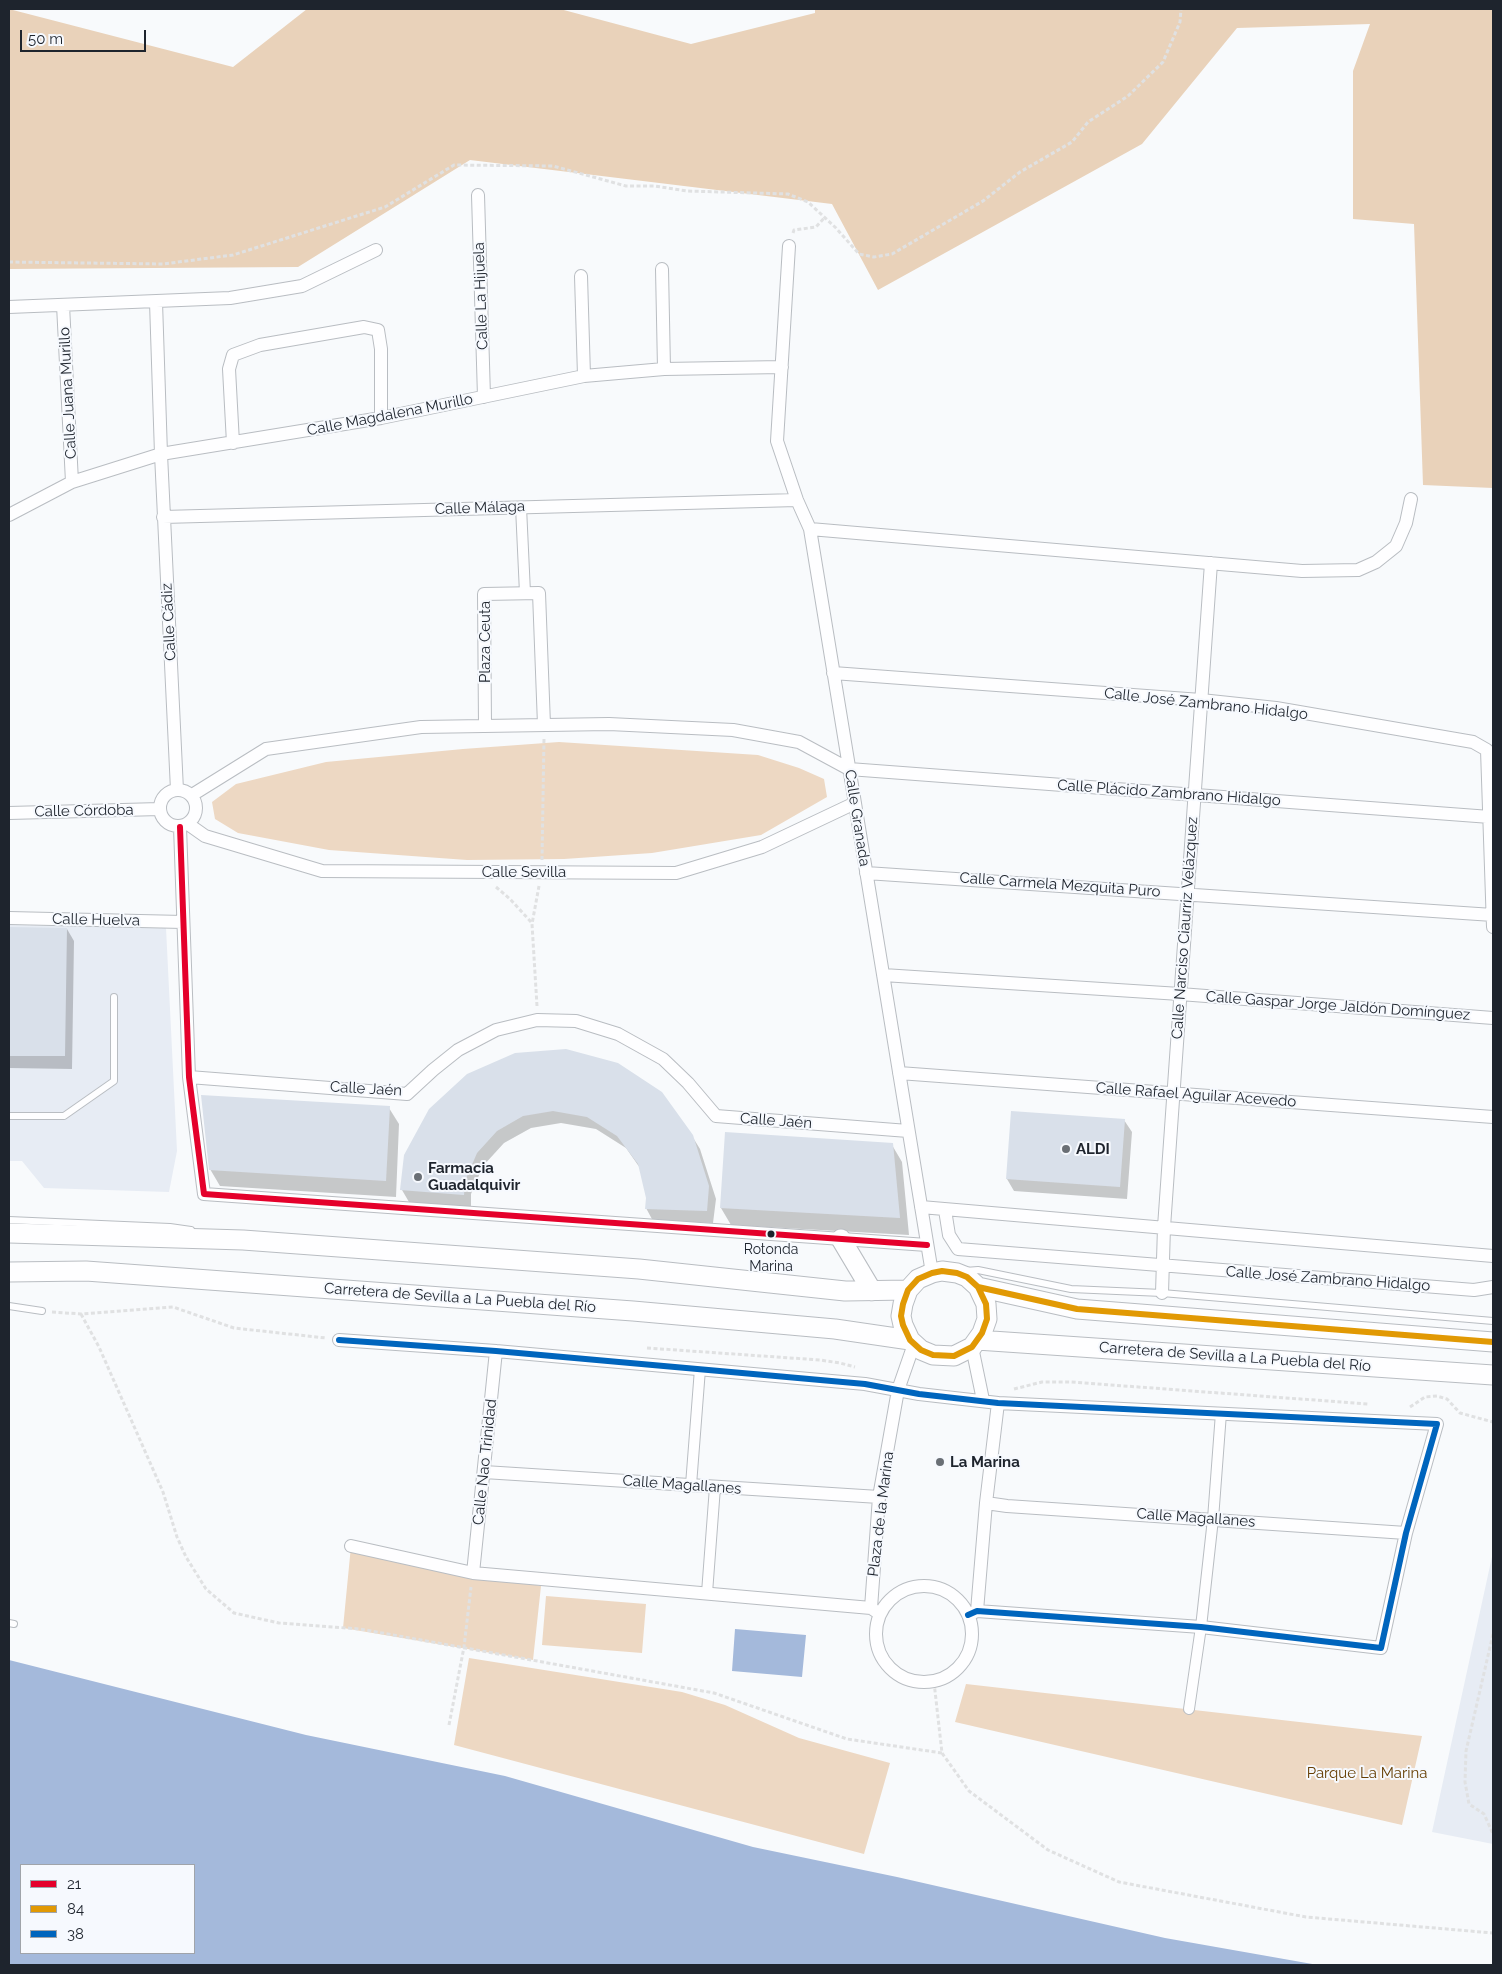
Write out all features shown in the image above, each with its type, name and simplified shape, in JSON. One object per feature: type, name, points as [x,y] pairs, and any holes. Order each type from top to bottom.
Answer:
[{"type":"main road","points":[[9,1233],[244,1240],[639,1268],[845,1291],[908,1290]]},
{"type":"main road","points":[[841,1239],[872,1291]]},
{"type":"main road","name":"Carretera de Sevilla a La Puebla del Río","points":[[9,1272],[86,1271],[634,1311],[834,1328],[912,1342]]},
{"type":"main road","points":[[932,1272],[957,1273],[967,1277],[978,1287],[986,1304],[987,1319],[982,1332],[974,1343],[954,1356],[932,1355],[921,1350],[912,1342],[903,1325],[901,1316],[902,1304],[908,1290],[918,1279],[932,1272]]},
{"type":"main road","points":[[978,1287],[1077,1309],[1493,1342]]},
{"type":"main road","name":"Carretera de Sevilla a La Puebla del Río","points":[[974,1343],[1493,1375]]},
{"type":"street","name":"Calle La Hijuela","points":[[478,195],[484,397]]},
{"type":"street","name":"Calle Granada","points":[[789,246],[777,441],[796,500],[810,529],[932,1272]]},
{"type":"street","points":[[9,307],[230,298],[302,286],[376,250]]},
{"type":"street","points":[[662,269],[664,369]]},
{"type":"street","points":[[581,276],[584,376]]},
{"type":"street","name":"Calle Cádiz","points":[[156,302],[161,454],[177,790]]},
{"type":"street","name":"Calle Juana Murillo","points":[[63,305],[72,482]]},
{"type":"street","points":[[233,443],[229,369],[233,355],[260,345],[345,330],[364,327],[378,330],[381,349],[381,418]]},
{"type":"street","name":"Calle Magdalena Murillo","points":[[9,515],[72,482],[161,454],[381,418],[584,376],[664,369],[782,367]]},
{"type":"street","points":[[810,529],[1302,571],[1358,570],[1376,562],[1396,546],[1406,524],[1411,499]]},
{"type":"street","name":"Calle Málaga","points":[[164,518],[796,500]]},
{"type":"street","points":[[521,507],[525,594],[539,594],[544,725]]},
{"type":"street","name":"Calle Narciso Ciaurriz Velázquez","points":[[1162,1293],[1164,1227],[1211,562]]},
{"type":"street","name":"Plaza Ceuta","points":[[486,726],[484,594],[525,594]]},
{"type":"street","name":"Calle José Zambrano Hidalgo","points":[[833,673],[1201,700],[1276,708],[1473,742],[1487,750],[1493,927]]},
{"type":"street","points":[[192,795],[266,749],[421,728],[609,724],[733,730],[799,742],[849,769]]},
{"type":"street","name":"Calle Plácido Zambrano Hidalgo","points":[[849,769],[1490,817]]},
{"type":"street","points":[[177,790],[185,791],[192,795],[197,805],[196,816],[184,826],[170,825],[163,818],[160,809],[162,800],[168,793],[177,790]]},
{"type":"street","name":"Calle Sevilla","points":[[184,826],[205,836],[322,871],[676,873],[762,847],[855,803]]},
{"type":"street","name":"Calle Córdoba","points":[[9,813],[160,809]]},
{"type":"street","points":[[184,826],[182,922],[189,1077],[204,1194],[927,1245]]},
{"type":"street","name":"Calle Carmela Mezquita Puro","points":[[866,872],[1493,915]]},
{"type":"street","name":"Calle Huelva","points":[[9,918],[182,922]]},
{"type":"street","name":"Calle Gaspar Jorge Jaldón Domínguez","points":[[883,975],[1180,994],[1493,1018]]},
{"type":"street","name":"Calle Jaén","points":[[189,1077],[407,1094],[458,1050],[496,1030],[538,1020],[576,1021],[618,1034],[663,1059],[688,1082],[716,1116],[908,1131]]},
{"type":"street","name":"Calle Rafael Aguilar Acevedo","points":[[899,1074],[1493,1117]]},
{"type":"street","points":[[921,1207],[1493,1256]]},
{"type":"street","name":"Calle José Zambrano Hidalgo","points":[[945,1210],[949,1235],[958,1249],[1474,1290],[1493,1287]]},
{"type":"street","points":[[339,1340],[496,1351],[865,1384],[919,1394],[998,1403],[1437,1424],[1406,1533],[1381,1648],[1201,1628],[972,1613],[947,1592],[932,1587],[916,1586],[901,1591],[875,1611],[707,1593],[473,1573],[351,1546]]},
{"type":"street","name":"Plaza de la Marina","points":[[875,1611],[879,1497],[898,1390],[912,1342]]},
{"type":"street","points":[[974,1343],[983,1400]]},
{"type":"street","name":"Calle Nao Trinidad","points":[[473,1573],[496,1351]]},
{"type":"street","points":[[691,1485],[700,1369]]},
{"type":"street","points":[[875,1611],[876,1644],[882,1659],[891,1671],[904,1679],[934,1682],[948,1676],[958,1668],[966,1656],[971,1642],[972,1613],[998,1403]]},
{"type":"street","points":[[1189,1709],[1201,1628],[1213,1519],[1221,1413]]},
{"type":"street","name":"Calle Magallanes","points":[[484,1472],[879,1497]]},
{"type":"street","points":[[707,1593],[715,1487]]},
{"type":"street","name":"Calle Magallanes","points":[[986,1503],[1406,1533]]},
{"type":"lane","points":[[9,1116],[64,1116],[114,1081],[114,996]]},
{"type":"lane","points":[[9,1220],[170,1226],[244,1240]]},
{"type":"lane","points":[[957,1273],[978,1270],[1071,1289],[1162,1293],[1493,1321]]},
{"type":"lane","points":[[9,1306],[42,1311]]},
{"type":"path","points":[[9,262],[162,264],[232,255],[385,207],[454,165],[553,166],[626,186],[788,194],[808,202],[825,217],[859,254],[874,257],[892,254],[955,218],[982,201],[1020,172],[1072,142],[1088,122],[1128,96],[1163,62],[1180,22],[1180,9]]},
{"type":"path","points":[[789,246],[794,230],[816,226],[825,217]]},
{"type":"path","points":[[479,872],[510,899],[532,924]]},
{"type":"path","points":[[42,1311],[80,1314],[173,1307],[234,1328],[339,1340]]},
{"type":"path","points":[[80,1314],[99,1347],[163,1492],[177,1537],[186,1557],[206,1589],[234,1613],[279,1623],[360,1629],[714,1693],[847,1739],[942,1753]]},
{"type":"path","points":[[1460,1413],[1493,1422]]},
{"type":"path","points":[[450,1724],[464,1647],[473,1573]]},
{"type":"path","points":[[1493,1634],[1466,1751],[1465,1782],[1469,1804],[1484,1814],[1493,1834]]},
{"type":"path","points":[[934,1682],[942,1753],[969,1791],[1048,1850],[1119,1882],[1306,1917],[1493,1933]]},
{"type":"shaded area","points":[[9,9],[233,67],[307,9],[560,9],[691,44],[815,13],[815,9],[1493,9],[1493,488],[1423,485],[1414,224],[1353,219],[1353,71],[1370,24],[1237,28],[1142,144],[878,290],[832,204],[470,160],[298,267],[9,269]]},
{"type":"shaded area","points":[[9,925],[166,928],[177,1151],[169,1192],[44,1188],[22,1161],[9,1161]]},
{"type":"shaded area","points":[[1493,1552],[1493,1844],[1432,1832]]},
{"type":"green space","points":[[559,742],[758,755],[799,768],[824,779],[827,797],[761,835],[652,853],[564,859],[467,860],[329,850],[238,833],[215,819],[212,802],[236,784],[326,762]]},
{"type":"green space","points":[[351,1546],[541,1586],[533,1660],[343,1628]]},
{"type":"green space","points":[[546,1596],[646,1604],[642,1653],[542,1645]]},
{"type":"green space","points":[[469,1658],[682,1692],[725,1705],[799,1738],[890,1763],[864,1854],[454,1745]]},
{"type":"green space","name":"Parque La Marina","points":[[966,1684],[1422,1736],[1402,1825],[955,1722]]},
{"type":"water","points":[[735,1629],[806,1635],[802,1677],[732,1671]]},
{"type":"water","points":[[9,1660],[306,1735],[505,1776],[753,1847],[897,1877],[1165,1938],[1318,1965],[9,1965]]},
{"type":"building","points":[[9,927],[67,928],[65,1056],[9,1056]]},
{"type":"building","points":[[566,1049],[618,1063],[662,1092],[693,1135],[709,1186],[707,1211],[645,1209],[646,1198],[638,1164],[617,1136],[587,1117],[553,1111],[523,1116],[497,1131],[477,1153],[465,1181],[464,1195],[400,1190],[404,1155],[429,1109],[467,1074],[515,1053]]},
{"type":"building","points":[[201,1095],[390,1106],[386,1181],[209,1170]]},
{"type":"building","name":"ALDI","points":[[1011,1111],[1125,1119],[1120,1187],[1006,1179]]},
{"type":"building","points":[[725,1132],[893,1143],[900,1218],[720,1208]]},
{"type":"transit line","name":"21","points":[[180,827],[189,1077],[204,1194],[927,1245]]},
{"type":"transit line","name":"84","points":[[978,1287],[986,1304],[987,1319],[982,1333],[972,1347],[954,1356],[933,1355],[921,1350],[910,1340],[901,1316],[908,1290],[918,1279],[942,1271],[957,1273],[967,1277],[978,1287],[1077,1309],[1493,1342]]},
{"type":"transit line","name":"38","points":[[339,1340],[496,1351],[865,1384],[919,1394],[998,1403],[1437,1424],[1406,1533],[1381,1648],[1201,1627],[977,1611],[968,1615]]},
{"type":"place","name":"ALDI","points":[[1066,1149]]},
{"type":"place","name":"Farmacia Guadalquivir","points":[[418,1177]]},
{"type":"place","name":"Rotonda Marina","points":[[771,1234]]},
{"type":"place","name":"La Marina","points":[[940,1462]]}]
